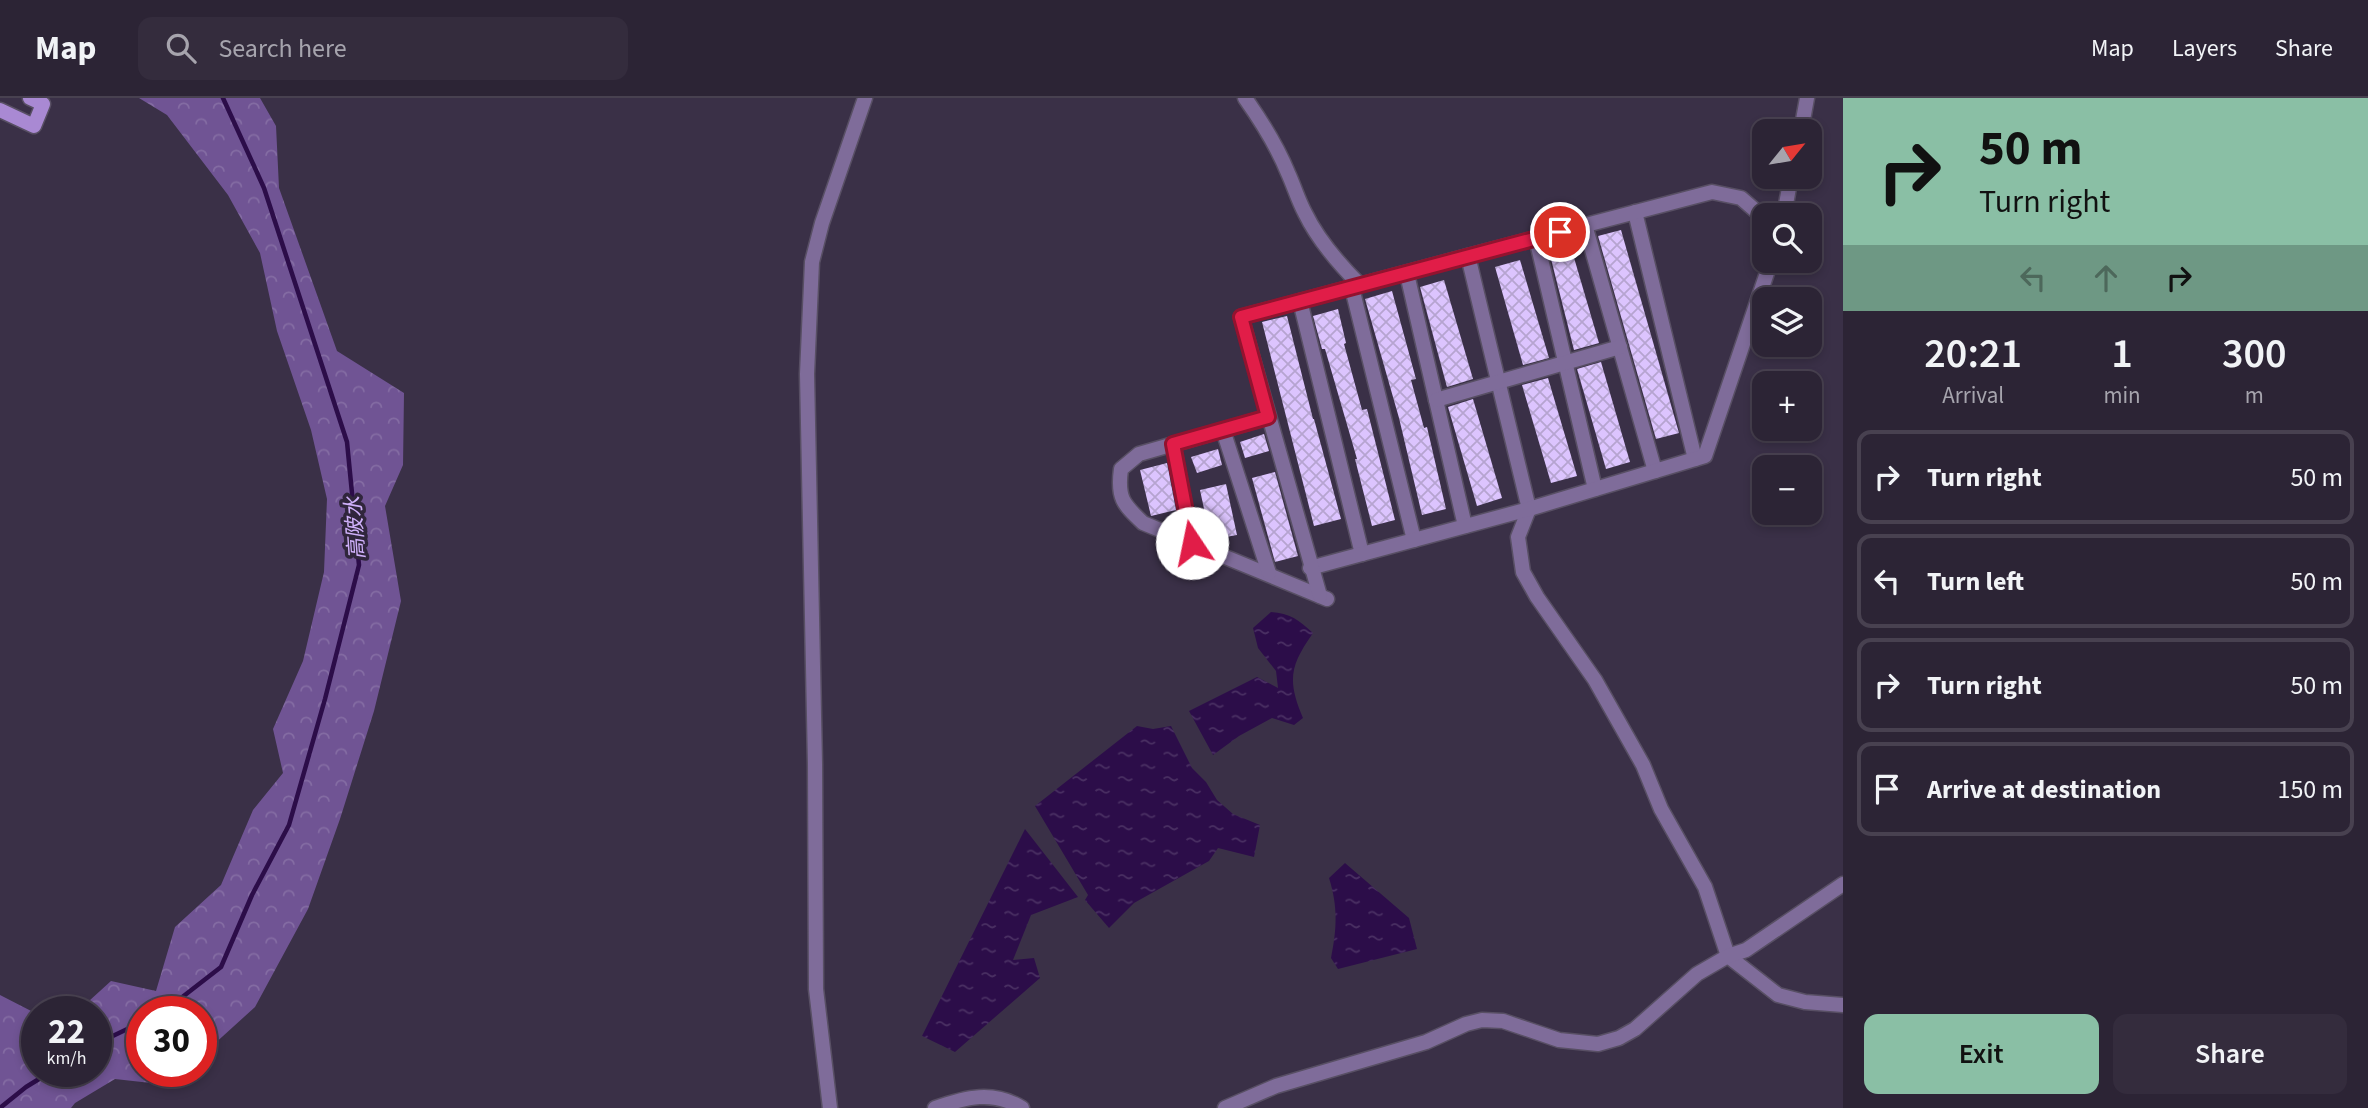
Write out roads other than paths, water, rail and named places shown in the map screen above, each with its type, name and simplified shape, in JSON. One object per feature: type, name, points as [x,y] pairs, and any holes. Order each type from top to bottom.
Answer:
[{"type":"main road","points":[[0,110],[34,125],[43,104],[30,98]]},
{"type":"street","points":[[830,1108],[816,989],[815,751],[807,374],[812,262],[822,223],[865,98]]},
{"type":"street","points":[[1245,98],[1264,125],[1311,223],[1356,286],[1414,540]]},
{"type":"street","points":[[1803,119],[1807,98]]},
{"type":"street","points":[[1268,417],[1139,454],[1121,469],[1118,489],[1127,508],[1143,523],[1323,597],[1310,568],[1241,317],[1712,192],[1741,198],[1752,208]]},
{"type":"street","points":[[1635,212],[1695,459]]},
{"type":"street","points":[[1585,225],[1655,471]]},
{"type":"street","points":[[1536,239],[1595,489]]},
{"type":"street","points":[[1468,256],[1529,509],[1518,537],[1523,572],[1537,597],[1595,680],[1643,765],[1661,809],[1705,887],[1728,956],[1778,995],[1805,1002],[1843,1005]]},
{"type":"street","points":[[1310,568],[1529,509],[1705,456],[1767,273]]},
{"type":"street","points":[[1407,274],[1465,526]]},
{"type":"street","points":[[1300,301],[1362,554]]},
{"type":"street","points":[[1436,400],[1620,347]]},
{"type":"street","points":[[1223,430],[1269,573]]},
{"type":"street","points":[[1173,444],[1192,543]]},
{"type":"street","points":[[1225,1108],[1276,1086],[1426,1042],[1466,1024],[1482,1020],[1503,1021],[1559,1040],[1598,1044],[1619,1038],[1635,1029],[1697,974],[1728,956],[1746,950],[1843,884]]},
{"type":"street","points":[[935,1108],[977,1097],[998,1096],[1022,1108]]},
{"type":"water","points":[[1271,612],[1294,618],[1313,633],[1299,655],[1293,674],[1295,693],[1303,718],[1294,725],[1272,718],[1239,736],[1213,755],[1189,711],[1257,677],[1278,688],[1276,671],[1258,648],[1253,628]]},
{"type":"water","points":[[1137,726],[1153,729],[1171,726],[1192,768],[1206,782],[1217,800],[1233,814],[1260,825],[1254,857],[1218,848],[1209,861],[1134,903],[1109,928],[1085,900],[1088,895],[1035,806]]},
{"type":"water","points":[[1025,829],[1078,897],[1031,915],[1013,960],[1034,958],[1040,978],[955,1052],[922,1036]]},
{"type":"water","points":[[1345,863],[1409,918],[1417,949],[1338,969],[1331,958],[1336,918],[1329,878]]},
{"type":"waterway","name":"高陂水","points":[[184,996],[221,967],[252,895],[289,825],[359,565],[347,442],[264,188],[223,98]]},
{"type":"waterway","name":"高陂水","points":[[112,1036],[126,1030]]},
{"type":"waterway","name":"高陂水","points":[[0,1108],[26,1087]]}]
